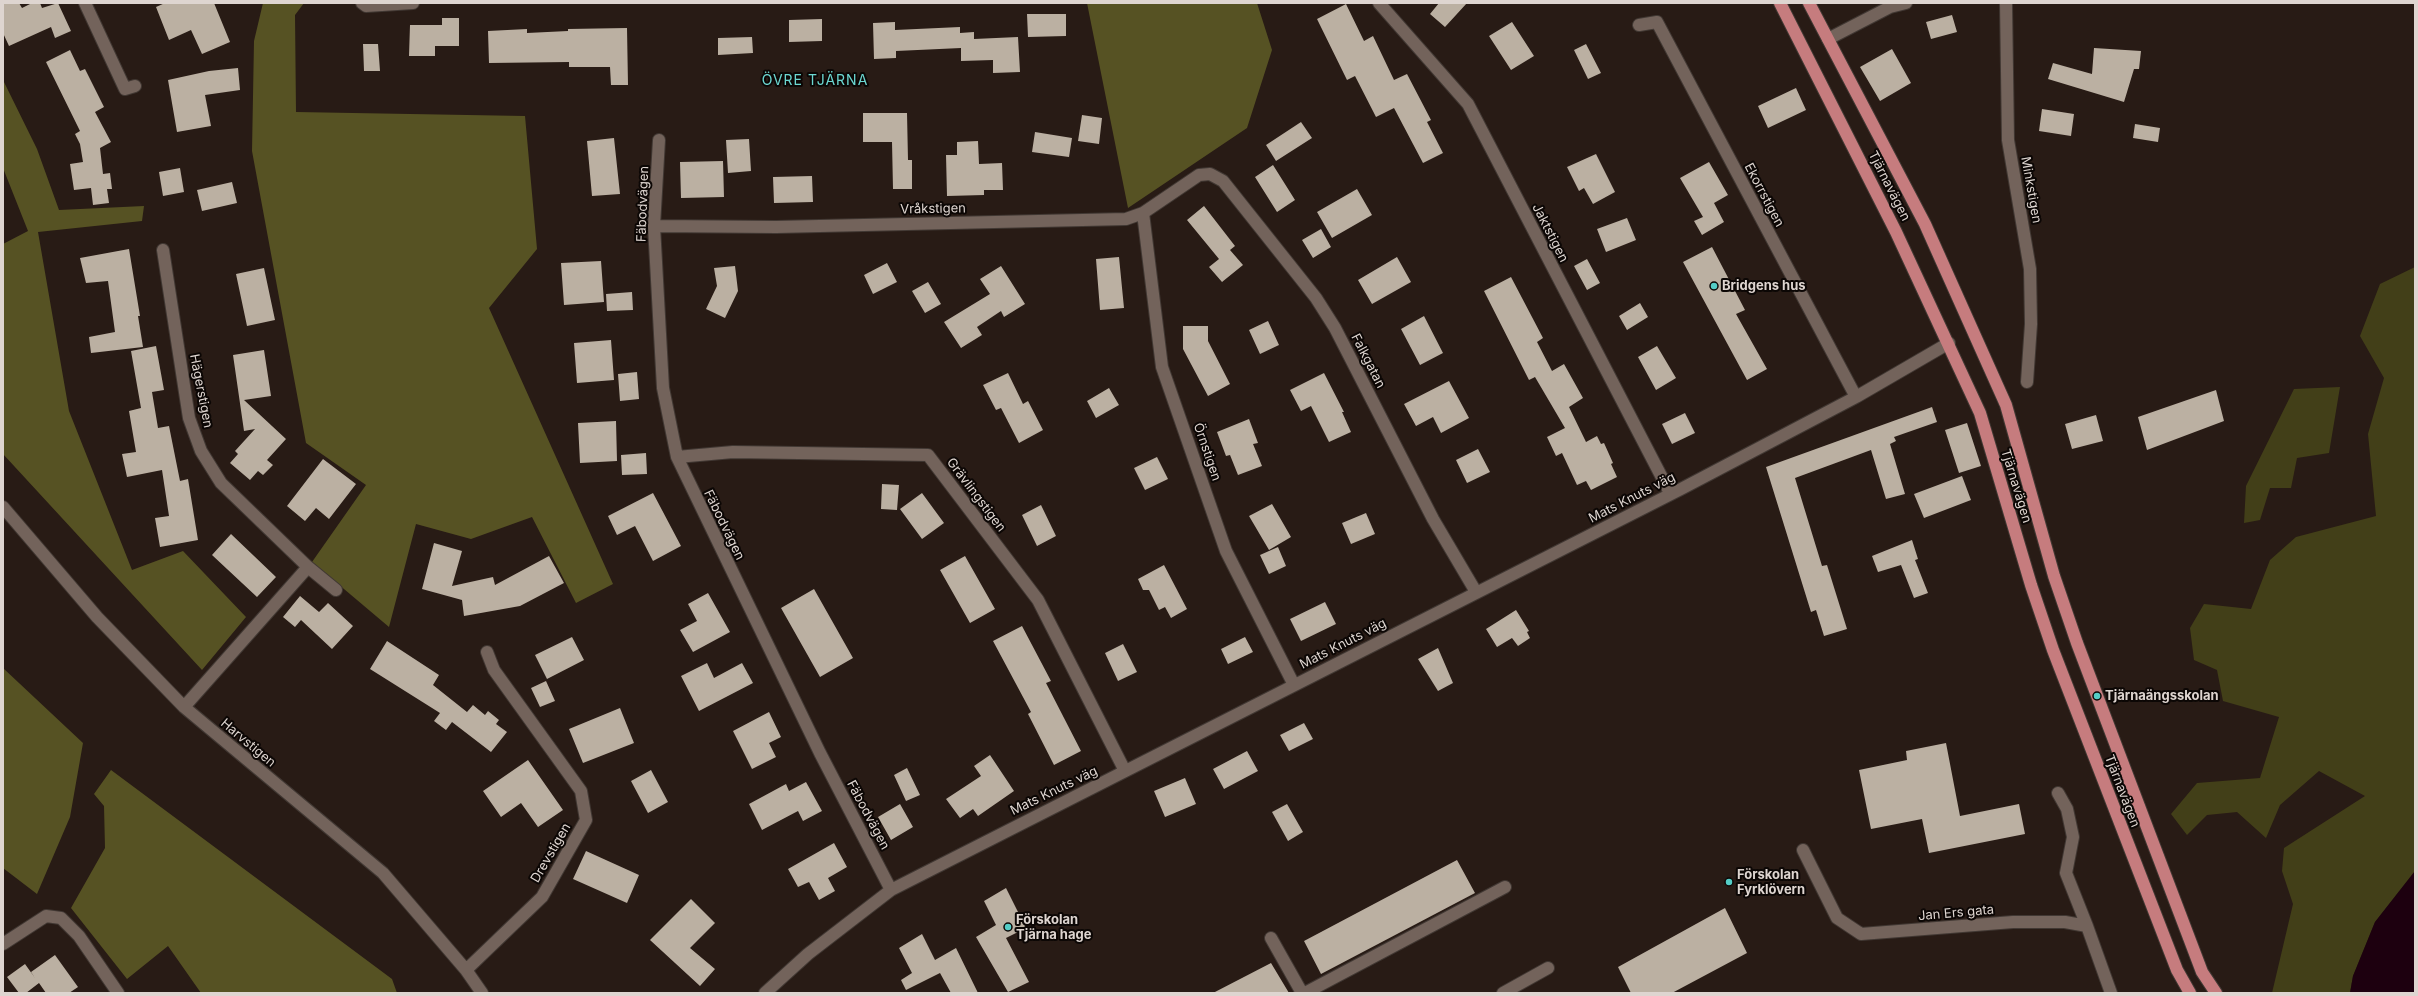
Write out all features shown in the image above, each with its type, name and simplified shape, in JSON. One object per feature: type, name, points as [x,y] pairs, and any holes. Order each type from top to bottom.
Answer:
[{"type":"highway","name":"Tjärnavägen","points":[[1780,3],[1896,232],[1980,412],[2031,585],[2053,650],[2176,970],[2190,993]]},
{"type":"highway","name":"Tjärnavägen","points":[[1809,3],[1925,224],[2006,405],[2054,576],[2077,643],[2202,972],[2216,993]]},
{"type":"street","points":[[85,3],[125,89],[135,86]]},
{"type":"street","points":[[362,3],[366,6],[413,3]]},
{"type":"street","name":"Jaktstigen","points":[[1378,3],[1468,104],[1670,493]]},
{"type":"street","points":[[1828,39],[1890,7],[1906,3]]},
{"type":"street","name":"Minkstigen","points":[[2006,3],[2008,140],[2030,269],[2031,324],[2027,382]]},
{"type":"street","name":"Ekorrstigen","points":[[1639,25],[1657,22],[1856,397]]},
{"type":"street","name":"Fäbodvägen","points":[[659,140],[654,226],[663,388],[677,457],[820,753],[891,890]]},
{"type":"street","name":"Falkgatan","points":[[1199,175],[1210,174],[1223,181],[1316,298],[1335,328],[1433,519],[1476,592]]},
{"type":"street","name":"Vråkstigen","points":[[654,226],[776,227],[1126,219],[1143,213],[1199,175]]},
{"type":"street","name":"Örnstigen","points":[[1143,213],[1162,367],[1226,551],[1294,685]]},
{"type":"street","name":"Hägerstigen","points":[[163,250],[189,418],[201,451],[221,483],[308,567],[336,590]]},
{"type":"street","name":"Mats Knuts väg","points":[[765,993],[808,954],[891,890],[1856,397],[1949,343]]},
{"type":"street","name":"Grävlingstigen","points":[[677,457],[733,452],[928,455],[1038,600],[1125,771]]},
{"type":"street","name":"Harvstigen","points":[[3,507],[97,617],[184,707],[383,873],[466,970],[482,993]]},
{"type":"street","points":[[184,707],[308,567]]},
{"type":"street","name":"Drevstigen","points":[[466,970],[542,897],[586,820],[580,791],[494,670],[487,652]]},
{"type":"street","points":[[2058,793],[2067,809],[2072,837],[2066,873],[2111,993]]},
{"type":"street","name":"Jan Ers gata","points":[[1803,850],[1838,918],[1861,934],[2013,922],[2066,922],[2087,926]]},
{"type":"street","points":[[1271,938],[1303,993],[1505,887]]},
{"type":"street","points":[[3,944],[46,916],[61,918],[79,936],[118,993]]},
{"type":"street","points":[[1503,993],[1548,968]]},
{"type":"shaded area","points":[[263,3],[304,3],[295,15],[296,112],[525,116],[537,249],[489,308],[613,584],[576,603],[532,517],[471,539],[416,524],[389,627],[312,562],[366,485],[306,443],[252,151],[254,41]]},
{"type":"shaded area","points":[[1087,3],[1257,3],[1272,50],[1247,128],[1128,208]]},
{"type":"shaded area","points":[[3,80],[37,149],[59,210],[144,206],[142,221],[38,232],[69,411],[132,570],[183,551],[246,617],[202,670],[3,454],[3,244],[28,231],[3,168]]},
{"type":"shaded area","points":[[2415,267],[2415,871],[2375,922],[2353,976],[2350,993],[2272,993],[2293,904],[2282,871],[2284,848],[2365,796],[2319,771],[2280,805],[2266,838],[2237,812],[2207,815],[2187,835],[2171,814],[2197,783],[2260,778],[2279,717],[2223,701],[2217,670],[2194,660],[2190,628],[2204,604],[2251,609],[2270,560],[2296,537],[2376,516],[2368,434],[2384,378],[2360,336],[2380,284]]},
{"type":"shaded area","points":[[2340,387],[2329,453],[2297,458],[2291,488],[2270,488],[2260,520],[2244,523],[2246,486],[2294,389]]},
{"type":"shaded area","points":[[3,668],[83,743],[70,817],[37,894],[3,868]]},
{"type":"shaded area","points":[[111,770],[392,979],[397,993],[201,993],[168,946],[127,979],[71,908],[105,848],[104,806],[94,794]]},
{"type":"shaded area","points":[[2415,871],[2415,993],[2350,993],[2353,976],[2375,922]]},
{"type":"building","points":[[3,3],[19,3],[22,8],[32,3],[40,3],[42,8],[58,3],[71,31],[55,38],[51,27],[9,46],[3,33]]},
{"type":"building","points":[[165,3],[214,3],[230,42],[202,54],[191,30],[169,40],[156,7]]},
{"type":"building","points":[[1439,3],[1467,3],[1445,27],[1430,14]]},
{"type":"building","points":[[1346,4],[1364,41],[1373,36],[1394,80],[1407,74],[1431,120],[1427,122],[1443,153],[1423,163],[1394,108],[1376,117],[1355,76],[1347,80],[1317,19]]},
{"type":"building","points":[[1027,14],[1066,14],[1066,36],[1028,37]]},
{"type":"building","points":[[1952,15],[1957,32],[1931,39],[1926,22]]},
{"type":"building","points":[[442,18],[459,18],[459,46],[435,46],[435,56],[409,56],[410,25],[442,25]]},
{"type":"building","points":[[822,19],[822,41],[789,42],[789,20]]},
{"type":"building","points":[[895,22],[895,30],[960,27],[960,33],[974,32],[974,39],[1018,37],[1020,72],[993,73],[993,60],[961,61],[961,48],[896,51],[896,58],[874,59],[873,23]]},
{"type":"building","points":[[1512,22],[1534,56],[1511,70],[1489,36]]},
{"type":"building","points":[[627,28],[628,85],[611,85],[610,67],[569,67],[569,62],[489,63],[488,31],[527,29],[527,33],[568,31],[568,29]]},
{"type":"building","points":[[752,37],[753,53],[718,55],[718,38]]},
{"type":"building","points":[[363,44],[378,44],[380,71],[364,71]]},
{"type":"building","points":[[1586,44],[1601,73],[1588,79],[1574,50]]},
{"type":"building","points":[[2094,48],[2141,51],[2139,69],[2134,69],[2124,102],[2048,79],[2053,63],[2092,74]]},
{"type":"building","points":[[1892,49],[1911,83],[1880,101],[1860,67]]},
{"type":"building","points":[[70,50],[80,71],[85,69],[104,107],[95,112],[111,142],[100,148],[103,174],[110,173],[112,189],[107,189],[109,203],[93,205],[91,188],[74,190],[70,164],[83,162],[80,144],[75,134],[80,131],[46,62]]},
{"type":"building","points":[[238,68],[240,90],[205,95],[211,126],[177,132],[168,80],[209,71]]},
{"type":"building","points":[[1796,88],[1806,110],[1768,128],[1758,106]]},
{"type":"building","points":[[2042,109],[2074,114],[2071,136],[2039,131]]},
{"type":"building","points":[[863,113],[907,113],[908,160],[912,160],[912,189],[893,189],[892,142],[863,142]]},
{"type":"building","points":[[1082,115],[1102,118],[1099,144],[1078,141]]},
{"type":"building","points":[[1301,122],[1312,138],[1276,161],[1266,145]]},
{"type":"building","points":[[2135,124],[2160,128],[2158,142],[2133,138]]},
{"type":"building","points":[[1035,132],[1072,138],[1069,157],[1032,152]]},
{"type":"building","points":[[614,138],[620,194],[592,196],[587,141]]},
{"type":"building","points":[[749,139],[751,171],[728,173],[726,140]]},
{"type":"building","points":[[978,141],[979,164],[1002,163],[1003,190],[984,190],[984,195],[947,196],[946,155],[957,155],[957,142]]},
{"type":"building","points":[[1596,154],[1615,192],[1593,204],[1584,188],[1579,191],[1567,167]]},
{"type":"building","points":[[723,161],[724,197],[681,198],[680,162]]},
{"type":"building","points":[[1709,162],[1728,195],[1714,203],[1724,222],[1702,235],[1694,221],[1703,217],[1680,178]]},
{"type":"building","points":[[1273,165],[1295,200],[1277,212],[1255,177]]},
{"type":"building","points":[[180,168],[184,192],[163,196],[159,172]]},
{"type":"building","points":[[812,176],[813,202],[774,203],[773,177]]},
{"type":"building","points":[[232,182],[237,203],[202,211],[197,190]]},
{"type":"building","points":[[1357,189],[1372,215],[1332,238],[1317,212]]},
{"type":"building","points":[[1204,206],[1235,246],[1230,250],[1243,265],[1222,282],[1209,267],[1219,259],[1187,220]]},
{"type":"building","points":[[1627,218],[1636,240],[1606,252],[1597,229]]},
{"type":"building","points":[[1321,229],[1331,247],[1313,258],[1302,240]]},
{"type":"building","name":"Bridgens hus","points":[[1712,247],[1745,310],[1736,314],[1767,369],[1747,380],[1683,262]]},
{"type":"building","points":[[129,249],[140,316],[138,316],[143,347],[91,353],[89,337],[115,332],[108,281],[86,283],[80,258]]},
{"type":"building","points":[[1119,257],[1124,308],[1100,310],[1096,259]]},
{"type":"building","points":[[1397,257],[1411,282],[1372,304],[1358,280]]},
{"type":"building","points":[[1587,259],[1600,283],[1587,290],[1574,266]]},
{"type":"building","points":[[601,261],[604,302],[564,305],[561,263]]},
{"type":"building","points":[[887,263],[897,282],[873,294],[864,275]]},
{"type":"building","points":[[735,266],[738,291],[725,318],[706,309],[717,286],[714,268]]},
{"type":"building","points":[[1001,266],[1025,304],[1004,317],[1001,311],[977,327],[982,335],[961,348],[944,322],[990,294],[980,279]]},
{"type":"building","points":[[264,268],[275,320],[247,326],[236,274]]},
{"type":"building","points":[[1511,277],[1543,338],[1537,342],[1552,371],[1564,364],[1583,398],[1569,407],[1586,442],[1597,436],[1601,444],[1604,443],[1613,463],[1611,464],[1617,477],[1591,490],[1586,481],[1577,485],[1562,453],[1556,456],[1547,437],[1565,428],[1535,377],[1529,380],[1484,291]]},
{"type":"building","points":[[928,282],[941,304],[925,313],[912,291]]},
{"type":"building","points":[[632,292],[633,310],[607,311],[606,294]]},
{"type":"building","points":[[1640,303],[1648,317],[1627,330],[1619,316]]},
{"type":"building","points":[[1424,316],[1443,353],[1420,365],[1401,329]]},
{"type":"building","points":[[1268,321],[1279,345],[1260,354],[1249,330]]},
{"type":"building","points":[[1183,326],[1208,326],[1208,341],[1230,384],[1208,396],[1183,349]]},
{"type":"building","points":[[611,340],[614,380],[577,383],[574,343]]},
{"type":"building","points":[[156,346],[164,390],[152,392],[158,428],[169,426],[180,481],[188,479],[198,540],[160,547],[155,518],[169,516],[162,470],[127,477],[122,454],[136,452],[129,411],[141,408],[131,351]]},
{"type":"building","points":[[1657,346],[1676,378],[1656,390],[1638,357]]},
{"type":"building","points":[[264,350],[271,396],[244,400],[286,439],[267,460],[273,465],[263,475],[258,471],[250,480],[230,463],[238,454],[235,451],[255,429],[244,431],[233,355]]},
{"type":"building","points":[[637,372],[639,399],[620,401],[618,374]]},
{"type":"building","points":[[1008,373],[1023,404],[1028,401],[1043,430],[1019,443],[1001,408],[996,410],[983,385]]},
{"type":"building","points":[[1324,373],[1344,412],[1342,412],[1351,432],[1329,442],[1311,406],[1301,411],[1290,390]]},
{"type":"building","points":[[1449,381],[1469,418],[1441,433],[1433,417],[1416,426],[1404,404]]},
{"type":"building","points":[[1109,388],[1119,405],[1096,418],[1087,401]]},
{"type":"building","points":[[2216,390],[2224,421],[2147,450],[2138,417]]},
{"type":"building","points":[[1932,407],[1937,422],[1894,437],[1896,441],[1890,444],[1905,494],[1886,499],[1871,450],[1795,478],[1822,566],[1827,565],[1847,629],[1824,636],[1816,610],[1811,612],[1766,467]]},
{"type":"building","points":[[1685,413],[1695,433],[1672,444],[1662,424]]},
{"type":"building","points":[[2096,415],[2103,441],[2072,449],[2065,424]]},
{"type":"building","points":[[1249,419],[1258,443],[1253,444],[1262,466],[1238,475],[1230,455],[1226,456],[1217,432]]},
{"type":"building","points":[[616,421],[617,461],[580,463],[578,423]]},
{"type":"building","points":[[1967,423],[1981,466],[1959,473],[1945,430]]},
{"type":"building","points":[[1478,449],[1490,472],[1467,483],[1456,460]]},
{"type":"building","points":[[646,453],[647,474],[622,475],[621,455]]},
{"type":"building","points":[[1157,457],[1168,479],[1145,490],[1134,468]]},
{"type":"building","points":[[323,459],[356,484],[329,519],[316,508],[305,521],[287,506]]},
{"type":"building","points":[[1962,476],[1971,500],[1924,518],[1914,494]]},
{"type":"building","points":[[882,484],[899,485],[897,510],[881,509]]},
{"type":"building","points":[[653,493],[681,546],[653,561],[635,526],[617,535],[608,516]]},
{"type":"building","points":[[922,493],[944,523],[922,539],[900,509]]},
{"type":"building","points":[[1272,504],[1291,537],[1269,550],[1249,516]]},
{"type":"building","points":[[1041,505],[1056,536],[1037,546],[1022,515]]},
{"type":"building","points":[[1366,513],[1375,534],[1351,544],[1342,523]]},
{"type":"building","points":[[231,534],[276,577],[257,597],[212,555]]},
{"type":"building","points":[[1912,540],[1918,559],[1915,560],[1928,593],[1914,598],[1901,565],[1878,572],[1872,556]]},
{"type":"building","points":[[434,543],[462,551],[452,586],[493,577],[495,585],[549,556],[564,583],[520,606],[464,616],[462,600],[422,589]]},
{"type":"building","points":[[1278,547],[1286,566],[1269,574],[1260,555]]},
{"type":"building","points":[[965,556],[995,609],[970,623],[940,570]]},
{"type":"building","points":[[1164,565],[1187,609],[1171,618],[1165,607],[1159,610],[1149,590],[1143,590],[1138,579]]},
{"type":"building","points":[[814,589],[853,658],[820,677],[781,608]]},
{"type":"building","points":[[708,593],[730,632],[693,652],[680,630],[697,621],[688,604]]},
{"type":"building","points":[[300,596],[319,612],[328,603],[353,626],[332,649],[301,620],[295,627],[283,617]]},
{"type":"building","points":[[1325,602],[1336,624],[1301,641],[1290,619]]},
{"type":"building","points":[[1516,610],[1529,631],[1527,632],[1530,638],[1518,646],[1512,638],[1497,647],[1486,629]]},
{"type":"building","points":[[1022,626],[1051,681],[1046,683],[1081,751],[1054,765],[1028,714],[1031,712],[993,641]]},
{"type":"building","points":[[572,637],[584,660],[547,679],[535,655]]},
{"type":"building","points":[[1245,637],[1253,652],[1228,664],[1221,649]]},
{"type":"building","points":[[387,641],[439,675],[433,685],[467,712],[473,705],[485,715],[488,711],[499,720],[496,724],[507,732],[491,752],[452,722],[446,730],[434,721],[440,713],[370,669]]},
{"type":"building","points":[[1123,644],[1137,672],[1118,681],[1105,653]]},
{"type":"building","points":[[1438,648],[1453,683],[1438,691],[1418,659]]},
{"type":"building","points":[[707,663],[714,678],[742,663],[753,683],[699,711],[681,676]]},
{"type":"building","points":[[546,681],[555,701],[540,707],[531,688]]},
{"type":"building","points":[[620,708],[634,743],[583,763],[569,729]]},
{"type":"building","points":[[769,712],[781,737],[769,743],[776,757],[752,769],[733,731]]},
{"type":"building","points":[[1304,723],[1313,739],[1289,751],[1280,735]]},
{"type":"building","points":[[1946,743],[1960,816],[2019,804],[2025,834],[1929,853],[1922,819],[1871,829],[1859,770],[1907,760],[1906,751]]},
{"type":"building","points":[[1247,751],[1258,771],[1224,789],[1213,769]]},
{"type":"building","points":[[990,755],[1014,791],[978,816],[973,809],[960,818],[946,799],[981,776],[974,766]]},
{"type":"building","points":[[528,760],[563,810],[538,827],[521,803],[501,817],[483,791]]},
{"type":"building","points":[[907,768],[920,795],[906,801],[894,775]]},
{"type":"building","points":[[651,770],[668,802],[648,813],[631,781]]},
{"type":"building","points":[[1185,778],[1196,804],[1165,817],[1154,791]]},
{"type":"building","points":[[806,782],[822,811],[803,821],[798,811],[762,830],[749,804],[786,784],[789,791]]},
{"type":"building","points":[[900,804],[913,827],[891,840],[878,817]]},
{"type":"building","points":[[1287,804],[1303,832],[1288,841],[1272,812]]},
{"type":"building","points":[[834,843],[847,867],[828,878],[835,891],[819,900],[809,882],[798,887],[788,869]]},
{"type":"building","points":[[586,851],[639,875],[627,903],[573,879]]},
{"type":"building","points":[[1457,860],[1475,893],[1321,974],[1304,941]]},
{"type":"building","points":[[1006,888],[1026,928],[1006,938],[1029,982],[1008,992],[976,937],[996,925],[984,901]]},
{"type":"building","points":[[691,899],[715,923],[690,948],[715,969],[700,986],[650,940]]},
{"type":"building","points":[[1725,908],[1747,953],[1672,993],[1631,993],[1618,967]]},
{"type":"building","points":[[922,934],[935,960],[956,948],[978,993],[951,993],[940,973],[906,990],[901,980],[912,973],[899,948]]},
{"type":"building","points":[[55,955],[78,987],[69,993],[46,993],[39,983],[26,993],[19,993],[7,977],[25,964],[35,978],[31,972]]},
{"type":"building","points":[[1271,963],[1289,993],[1213,993]]},
{"type":"place","name":"Bridgens hus","points":[[1714,286]]},
{"type":"place","name":"Tjärnaängsskolan","points":[[2097,696]]},
{"type":"place","name":"Förskolan Fyrklövern","points":[[1729,882]]},
{"type":"place","name":"Förskolan Tjärna hage","points":[[1008,927]]},
{"type":"district","name":"ÖVRE TJÄRNA","points":[[815,81]]}]
